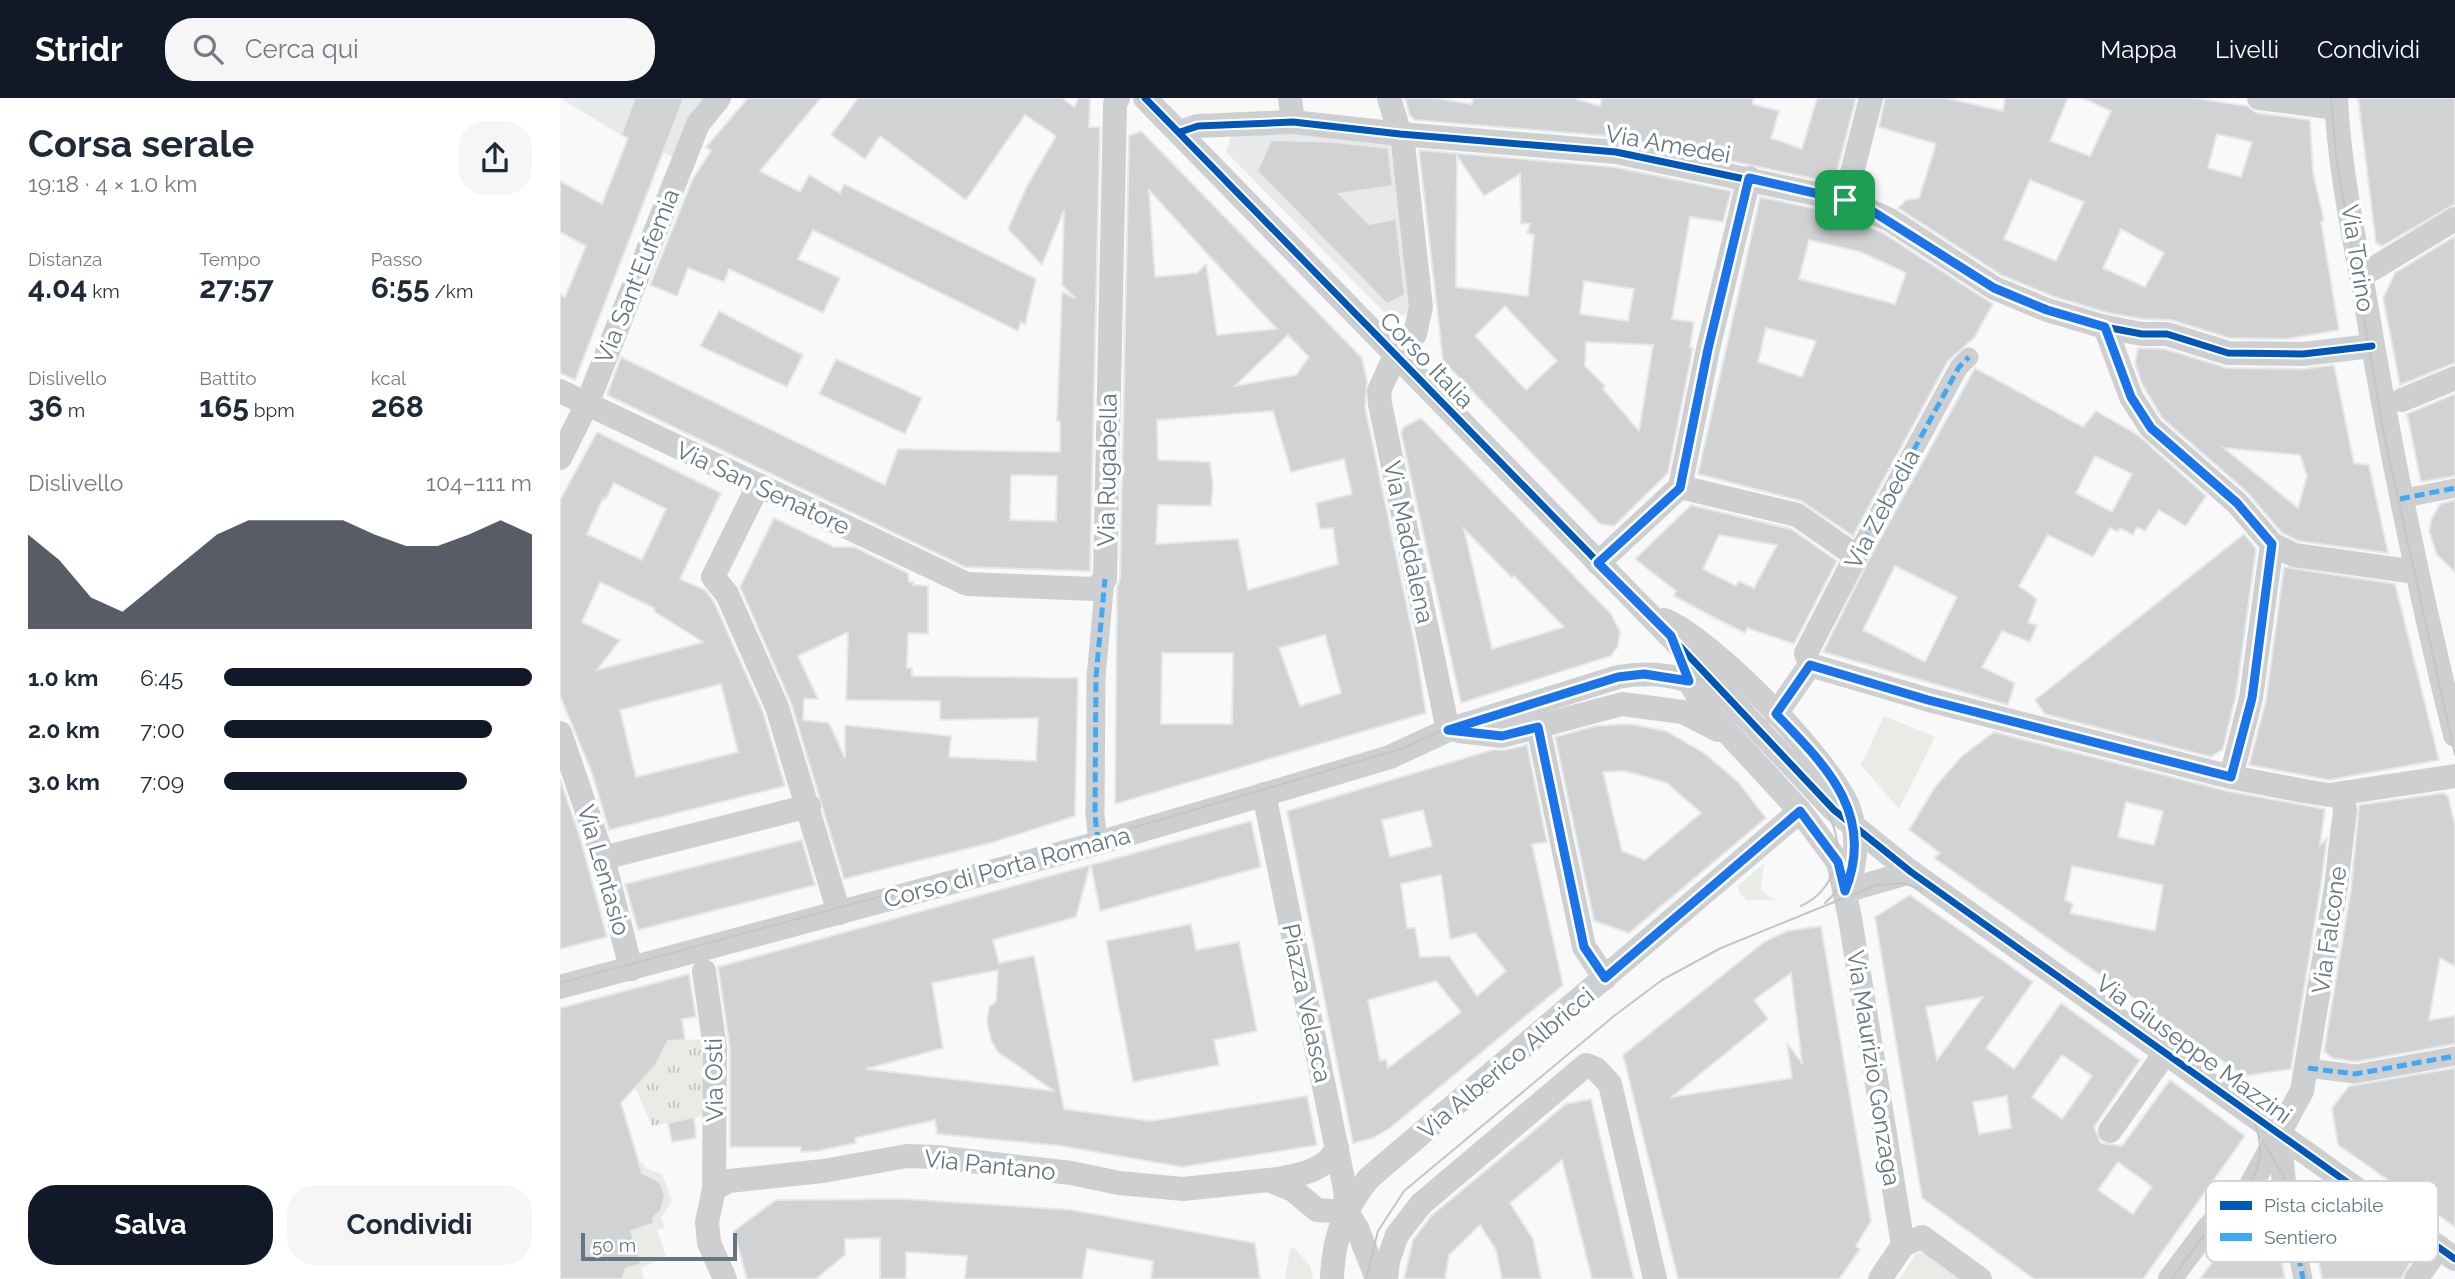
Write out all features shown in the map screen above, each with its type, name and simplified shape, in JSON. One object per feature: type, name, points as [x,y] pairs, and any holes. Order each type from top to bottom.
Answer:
[{"type":"street","name":"Via Sant'Eufemia","points":[[560,458],[587,404],[698,124],[719,98]]},
{"type":"street","name":"Via Rugabella","points":[[1098,842],[1095,815],[1097,677],[1105,579],[1115,104],[1118,98]]},
{"type":"street","name":"Corso Italia","points":[[1145,98],[1671,636],[1738,709]]},
{"type":"street","name":"Via Maddalena","points":[[1390,98],[1400,134],[1421,307],[1415,334],[1397,357],[1379,391],[1380,404],[1448,730]]},
{"type":"street","points":[[1845,200],[1871,98]]},
{"type":"street","points":[[2259,98],[2336,103]]},
{"type":"street","name":"Via Torino","points":[[2336,103],[2372,346],[2400,499],[2455,735]]},
{"type":"street","name":"Via Amedei","points":[[1180,132],[1198,126],[1291,110],[1400,134],[1616,152],[1845,200],[1890,220],[2010,295],[2105,327],[2142,334],[2167,334],[2228,353],[2303,354],[2372,346]]},
{"type":"street","points":[[1598,563],[1680,488],[1708,349],[1749,178]]},
{"type":"street","points":[[2361,276],[2455,219]]},
{"type":"street","points":[[2105,327],[2131,397],[2151,428],[2237,503],[2272,544],[2294,555],[2416,572]]},
{"type":"street","name":"Via Zebedia","points":[[1810,665],[1806,653],[1856,556],[1959,366],[1969,357]]},
{"type":"street","points":[[2402,400],[2455,378]]},
{"type":"street","name":"Via San Senatore","points":[[560,391],[967,584],[1095,589],[1105,579]]},
{"type":"street","points":[[758,486],[713,577],[727,594],[777,707],[809,806],[839,913]]},
{"type":"street","points":[[1680,488],[1797,515],[1856,556]]},
{"type":"street","points":[[2400,499],[2455,488]]},
{"type":"street","points":[[2231,777],[2252,698],[2272,544]]},
{"type":"street","points":[[1647,613],[1681,626],[1703,643],[1776,714],[1827,770],[1848,808],[1854,828],[1854,862],[1845,891]]},
{"type":"street","name":"Via Maurizio Gonzaga","points":[[1671,636],[1698,699],[1727,734],[1800,811],[1838,862],[1903,1245]]},
{"type":"street","points":[[1776,714],[1810,665],[2231,777],[2329,795],[2455,776]]},
{"type":"street","name":"Corso di Porta Romana","points":[[560,987],[1098,842],[1264,794],[1390,757],[1448,730],[1631,675],[1666,675],[1689,681],[1705,687],[1738,709]]},
{"type":"street","points":[[1448,730],[1502,736],[1622,704],[1683,712],[1727,734]]},
{"type":"street","name":"Via Giuseppe Mazzini","points":[[1738,709],[1854,828],[1911,872],[2346,1181]]},
{"type":"street","points":[[1538,727],[1584,947],[1605,978]]},
{"type":"street","name":"Via Lentasio","points":[[560,733],[603,859],[631,969]]},
{"type":"street","name":"Via Falcone","points":[[2253,1181],[2302,1091],[2308,1068],[2345,810],[2342,793]]},
{"type":"street","name":"Piazza Velasca","points":[[1264,794],[1337,1147],[1347,1212]]},
{"type":"street","points":[[603,859],[809,806]]},
{"type":"street","name":"Via Alberico Albricci","points":[[1332,1279],[1335,1245],[1347,1212],[1369,1178],[1800,811]]},
{"type":"street","points":[[1845,891],[1911,872]]},
{"type":"street","name":"Via Osti","points":[[704,971],[715,1048],[714,1189],[708,1205],[709,1243],[725,1279]]},
{"type":"street","name":"Via Giuseppe Mazzini","points":[[2110,1131],[2166,1052]]},
{"type":"street","points":[[2308,1068],[2354,1074],[2455,1056]]},
{"type":"street","points":[[1386,1279],[1388,1261],[1397,1235],[1421,1204],[1586,1065],[1596,1069],[1610,1083],[1655,1279]]},
{"type":"street","points":[[2279,1133],[2284,1181]]},
{"type":"street","name":"Via Pantano","points":[[714,1189],[729,1181],[823,1171],[907,1156],[1182,1189],[1269,1180],[1312,1170],[1331,1158],[1337,1147]]},
{"type":"street","points":[[1269,1180],[1293,1190],[1317,1210],[1347,1212],[1357,1228],[1377,1279]]},
{"type":"street","name":"Via Falcone","points":[[2170,1279],[2206,1231]]},
{"type":"street","points":[[1880,1279],[1903,1245],[1922,1237],[1980,1279]]},
{"type":"street","points":[[2416,1279],[2436,1262]]},
{"type":"shaded area","points":[[560,98],[715,98],[681,160],[621,135]]},
{"type":"shaded area","points":[[1233,130],[1272,130],[1390,143],[1412,308],[1405,315],[1387,315],[1226,152]]},
{"type":"green space","points":[[1884,716],[1935,737],[1899,809],[1861,765]]},
{"type":"green space","points":[[1764,863],[1761,889],[1771,898],[1782,900],[1747,900],[1740,894],[1738,886]]},
{"type":"green space","points":[[704,1039],[705,1115],[652,1126],[635,1087],[656,1065],[668,1041]]},
{"type":"green space","points":[[643,1162],[645,1168],[662,1174],[672,1201],[661,1218],[665,1228],[657,1230],[666,1257],[641,1268],[644,1279],[622,1279],[626,1268],[642,1264],[630,1227],[661,1210],[665,1196],[660,1182],[642,1173],[636,1165]]},
{"type":"green space","points":[[1294,1247],[1310,1266],[1313,1279],[1285,1279],[1290,1250]]},
{"type":"green space","points":[[1924,1252],[1960,1279],[1899,1279],[1916,1254]]},
{"type":"building","points":[[635,98],[684,98],[575,380],[560,373],[560,294],[565,297],[586,246],[560,232],[560,181],[602,204],[628,138],[621,135]]},
{"type":"building","points":[[748,98],[821,98],[760,171],[800,192],[809,175],[840,193],[844,184],[1036,279],[1025,325],[1021,322],[1018,331],[813,230],[798,259],[840,278],[823,313],[729,269],[724,282],[688,268],[677,296],[650,285],[693,178],[711,151],[706,147]]},
{"type":"building","points":[[858,98],[1062,98],[1074,107],[1079,98],[1090,98],[1089,127],[1100,127],[1090,571],[965,567],[607,395],[621,357],[885,485],[898,449],[1060,452],[1060,421],[1057,421],[1062,292],[1075,298],[1062,285],[1064,210],[1042,265],[1008,229],[1027,186],[1056,136],[1025,115],[966,200],[880,136],[865,159],[831,135]],"holes":[[[1011,475],[1057,476],[1056,521],[1010,520]]]},
{"type":"building","points":[[1405,98],[1435,98],[1472,104],[1473,98],[1573,98],[1600,106],[1602,98],[1754,98],[1752,104],[1779,111],[1771,138],[1802,149],[1817,98],[1856,98],[1834,183],[1619,137],[1415,120],[1410,116]]},
{"type":"building","points":[[1885,98],[1946,98],[2003,111],[2005,98],[2068,98],[2050,141],[2090,156],[2111,111],[2082,98],[2194,98],[2247,106],[2257,113],[2310,120],[2313,172],[2324,221],[2321,222],[2339,330],[2287,339],[2230,338],[2171,320],[2108,313],[2052,296],[2001,275],[1898,208],[1906,200],[1919,198],[1936,144],[1879,127]],"holes":[[[2217,134],[2252,142],[2241,177],[2208,168]],[[2030,180],[2084,202],[2056,261],[2004,239]],[[2121,229],[2164,253],[2145,287],[2103,268]]]},
{"type":"building","points":[[2358,98],[2455,98],[2455,204],[2382,246],[2376,243]]},
{"type":"building","points":[[1141,131],[1362,358],[1367,381],[1365,407],[1415,645],[1426,713],[1115,804],[1117,587],[1120,579],[1129,136]],"holes":[[[1149,190],[1277,329],[1217,335],[1206,264],[1197,273],[1155,277]],[[1288,335],[1309,357],[1296,375],[1235,386]],[[1273,411],[1291,472],[1344,459],[1352,494],[1316,503],[1320,529],[1333,528],[1338,564],[1248,590],[1238,539],[1156,544],[1158,505],[1211,506],[1213,485],[1210,462],[1158,460],[1157,420]],[[1325,635],[1341,693],[1300,706],[1279,648]],[[1162,653],[1233,653],[1232,724],[1161,724]]]},
{"type":"building","points":[[1271,140],[1334,142],[1388,148],[1393,186],[1339,194],[1369,224],[1396,219],[1405,295],[1387,304],[1257,171]]},
{"type":"building","points":[[1419,150],[1614,167],[1731,191],[1723,222],[1690,217],[1672,319],[1694,322],[1690,347],[1693,348],[1668,473],[1614,526],[1600,524],[1443,361]],"holes":[[[1457,156],[1484,196],[1520,174],[1521,223],[1530,224],[1527,233],[1534,235],[1528,296],[1456,287]],[[1584,281],[1634,289],[1628,321],[1580,314]],[[1505,306],[1557,361],[1526,390],[1475,336]],[[1586,342],[1653,345],[1639,431],[1603,389],[1605,386],[1585,366]]]},
{"type":"building","points":[[1760,197],[1840,214],[1883,233],[1993,304],[1974,338],[1948,361],[1853,536],[1801,501],[1698,474]],"holes":[[[1809,240],[1861,252],[1906,273],[1895,304],[1799,279]],[[1766,328],[1816,341],[1802,377],[1758,362]]]},
{"type":"building","points":[[2455,236],[2455,363],[2400,385],[2383,298],[2395,273]]},
{"type":"building","points":[[719,311],[803,355],[787,387],[700,346]]},
{"type":"building","points":[[2138,348],[2165,349],[2227,368],[2303,369],[2334,365],[2354,463],[2369,465],[2388,553],[2298,541],[2281,532],[2247,492],[2162,418],[2141,382],[2135,363]],"holes":[[[2224,448],[2300,455],[2307,476],[2298,508]]]},
{"type":"building","points":[[836,359],[922,398],[905,434],[819,394]]},
{"type":"building","points":[[1975,368],[2083,427],[2096,411],[2138,435],[2206,496],[2186,526],[2159,510],[2145,531],[2137,527],[2133,535],[2120,528],[2118,532],[2110,528],[2093,557],[2048,535],[2019,586],[2037,599],[2028,623],[2037,625],[2030,642],[2002,631],[1982,667],[2015,683],[2008,705],[1823,652],[1871,555]],"holes":[[[2095,456],[2132,474],[2112,512],[2076,493]],[[1895,566],[1957,597],[1925,662],[1863,630]]]},
{"type":"building","points":[[2455,394],[2455,476],[2421,482],[2407,414]]},
{"type":"building","points":[[1421,418],[1611,614],[1620,631],[1618,646],[1611,656],[1461,703],[1401,433],[1404,427]],"holes":[[[1464,529],[1512,578],[1514,576],[1564,627],[1492,649]]]},
{"type":"building","points":[[597,432],[721,493],[680,579],[705,590],[714,602],[763,712],[785,786],[609,830],[592,773],[560,696],[560,500]],"holes":[[[614,483],[666,509],[642,560],[587,534],[603,498],[605,500]],[[600,582],[654,608],[655,612],[703,642],[597,670],[620,640],[582,622]],[[721,684],[738,752],[636,777],[620,710]]]},
{"type":"building","points":[[2455,500],[2455,572],[2437,555],[2429,531],[2432,518],[2440,504]]},
{"type":"building","points":[[1691,505],[1791,529],[1837,561],[1794,644],[1747,628],[1745,633],[1711,616],[1674,596],[1676,591],[1635,559]],"holes":[[[1719,535],[1777,545],[1754,588],[1739,581],[1736,586],[1703,569]]]},
{"type":"building","points":[[774,518],[834,547],[854,547],[908,573],[909,582],[914,582],[913,585],[928,586],[928,634],[908,633],[907,668],[912,668],[912,676],[1078,678],[1075,816],[994,842],[844,879],[791,703],[740,587]],"holes":[[[848,632],[846,700],[940,701],[940,720],[1038,718],[1036,761],[949,757],[951,736],[845,725],[845,758],[829,723],[803,720],[804,699],[818,699],[798,656]]]},
{"type":"building","points":[[2244,534],[2256,549],[2236,695],[2223,749],[2211,757],[2045,714],[2035,700]]},
{"type":"building","points":[[2284,567],[2395,584],[2439,760],[2329,780],[2249,765],[2266,700]]},
{"type":"building","points":[[1630,724],[1666,731],[1704,753],[1738,782],[1766,818],[1629,933],[1594,921],[1555,737],[1596,726]],"holes":[[[1625,771],[1667,783],[1701,813],[1645,860],[1622,851],[1603,772]]]},
{"type":"building","points":[[1994,732],[2227,791],[2325,809],[2320,845],[2327,838],[2321,885],[2291,1069],[2244,1076],[1934,858],[1940,853],[1909,830],[1935,787],[1962,756]],"holes":[[[2126,802],[2163,811],[2154,845],[2118,837]],[[2072,866],[2163,885],[2155,931],[2070,913],[2073,904],[2065,900]]]},
{"type":"building","points":[[1527,745],[1547,842],[1532,844],[1563,985],[1390,1128],[1373,1138],[1353,1143],[1287,811],[1492,750]],"holes":[[[1423,810],[1432,846],[1390,857],[1382,820]],[[1441,875],[1450,939],[1475,933],[1506,971],[1477,996],[1449,956],[1420,957],[1415,928],[1407,928],[1401,884]],[[1436,981],[1461,1012],[1388,1068],[1386,1059],[1380,1061],[1368,1000]]]},
{"type":"building","points":[[560,779],[580,837],[607,937],[560,949]]},
{"type":"building","points":[[2443,793],[2448,796],[2455,825],[2455,966],[2440,958],[2429,1020],[2455,1016],[2455,1044],[2355,1062],[2332,1058],[2324,1051],[2351,889],[2359,805]]},
{"type":"building","points":[[1251,821],[1261,867],[1100,911],[1091,865]]},
{"type":"building","points":[[802,840],[815,885],[638,930],[625,884]]},
{"type":"building","points":[[1090,865],[1076,917],[993,940],[999,963],[1034,956],[1064,1109],[1151,1121],[1307,1096],[1317,1145],[1182,1167],[1062,1146],[937,1134],[935,1120],[855,1138],[856,1143],[817,1151],[801,1152],[801,1147],[730,1147],[730,1048],[718,967]],"holes":[[[998,970],[996,1002],[989,1007],[987,1022],[991,1040],[998,1052],[1054,1091],[866,1069],[943,1048],[932,983]]]},
{"type":"building","points":[[1910,895],[2033,982],[1986,1048],[2014,1069],[2061,1003],[2140,1060],[2094,1127],[2101,1143],[2122,1146],[2170,1080],[2245,1136],[2213,1181],[2206,1181],[2206,1191],[2143,1279],[2034,1279],[1922,1198],[1875,917]],"holes":[[[1983,997],[1937,1060],[1926,1007]],[[2062,1055],[2092,1076],[2062,1119],[2032,1097]],[[2007,1096],[2011,1128],[1979,1134],[1973,1102]],[[2118,1162],[2152,1187],[2133,1214],[2098,1190]]]},
{"type":"building","points":[[1191,924],[1196,950],[1239,942],[1257,1031],[1214,1040],[1219,1065],[1133,1082],[1106,941]]},
{"type":"building","points":[[1821,926],[1871,1221],[1856,1246],[1860,1249],[1839,1279],[1678,1279],[1623,1055],[1764,942],[1787,931]],"holes":[[[1791,973],[1802,1063],[1787,1043],[1792,1078],[1672,1097],[1768,1019],[1754,1000]]]},
{"type":"building","points":[[689,974],[696,1017],[682,1019],[685,1040],[668,1041],[656,1065],[621,1103],[642,1173],[660,1182],[665,1196],[661,1210],[653,1218],[654,1223],[631,1231],[642,1264],[626,1268],[622,1279],[560,1279],[560,1008]]},
{"type":"building","points":[[2455,1068],[2455,1227],[2438,1215],[2438,1181],[2389,1181],[2338,1145],[2332,1108],[2349,1086]]},
{"type":"building","points":[[1591,1099],[1634,1279],[1592,1279],[1562,1160],[1510,1203],[1533,1239],[1541,1279],[1502,1279],[1496,1250],[1480,1225],[1449,1255],[1445,1279],[1404,1279],[1413,1240],[1431,1216],[1566,1104]]},
{"type":"building","points":[[694,1117],[696,1138],[672,1142],[668,1123]]},
{"type":"building","points":[[905,1199],[1072,1210],[1255,1243],[1260,1279],[1151,1279],[1153,1261],[1087,1249],[1082,1279],[965,1279],[967,1256],[906,1252],[906,1279],[880,1279],[880,1238],[845,1239],[845,1255],[816,1279],[747,1279],[734,1231],[776,1200]]},
{"type":"building","points":[[2212,1262],[2282,1262],[2285,1279],[2200,1279]]},
{"type":"building","points":[[2319,1262],[2411,1262],[2401,1279],[2322,1279]]},
{"type":"tram line","points":[[1137,98],[1845,825],[1881,854],[2339,1181]]},
{"type":"tram line","points":[[2331,98],[2336,156],[2383,430],[2455,755]]},
{"type":"tram line","points":[[560,983],[1097,838],[1262,790],[1404,748],[1464,720],[1617,673],[1658,668],[1701,680]]},
{"type":"tram line","points":[[1801,906],[1823,889],[1835,866],[1836,840],[1828,814]]},
{"type":"tram line","points":[[1825,903],[1840,886],[1848,866],[1849,846],[1844,824]]},
{"type":"tram line","points":[[1366,1279],[1378,1231],[1404,1191],[1614,1016],[1662,980],[1721,948],[1876,885],[1903,883],[1921,889]]},
{"type":"tram line","points":[[2251,1181],[2260,1156],[2254,1121]]},
{"type":"tram line","points":[[2260,1136],[2286,1181]]},
{"type":"tram line","points":[[2172,1279],[2206,1234]]},
{"type":"tram line","points":[[2438,1252],[2455,1264]]},
{"type":"tram line","points":[[2303,1262],[2307,1279]]},
{"type":"marked path","points":[[1856,556],[1959,367],[1969,357]]},
{"type":"marked path","points":[[2400,499],[2455,488]]},
{"type":"marked path","points":[[1098,842],[1095,815],[1096,677],[1105,579]]},
{"type":"marked path","points":[[2308,1068],[2355,1074],[2455,1056]]},
{"type":"marked path","points":[[2300,1262],[2303,1279]]},
{"type":"cycle path","points":[[1145,98],[1671,637],[1834,810],[1911,872],[2345,1181]]},
{"type":"cycle path","points":[[1180,132],[1198,126],[1293,122],[1616,152],[1845,200],[1890,220],[1994,288],[2047,310],[2105,327],[2142,334],[2167,334],[2228,353],[2303,354],[2372,346]]},
{"type":"cycle path","points":[[1538,727],[1562,853]]},
{"type":"cycle path","points":[[2438,1247],[2455,1259]]},
{"type":"route","points":[[1749,178],[1845,200],[1890,220],[1994,288],[2047,310],[2105,327],[2131,397],[2151,428],[2237,503],[2272,544],[2252,698],[2231,777],[1928,700],[1810,665],[1776,714],[1821,761],[1839,788],[1848,808],[1854,828],[1855,848],[1851,876],[1845,891],[1838,862],[1820,833],[1800,811],[1605,978],[1584,947],[1562,853],[1538,727],[1502,736],[1448,730],[1618,677],[1666,675],[1689,681],[1671,636],[1598,563],[1680,488],[1708,349],[1749,178]]}]
